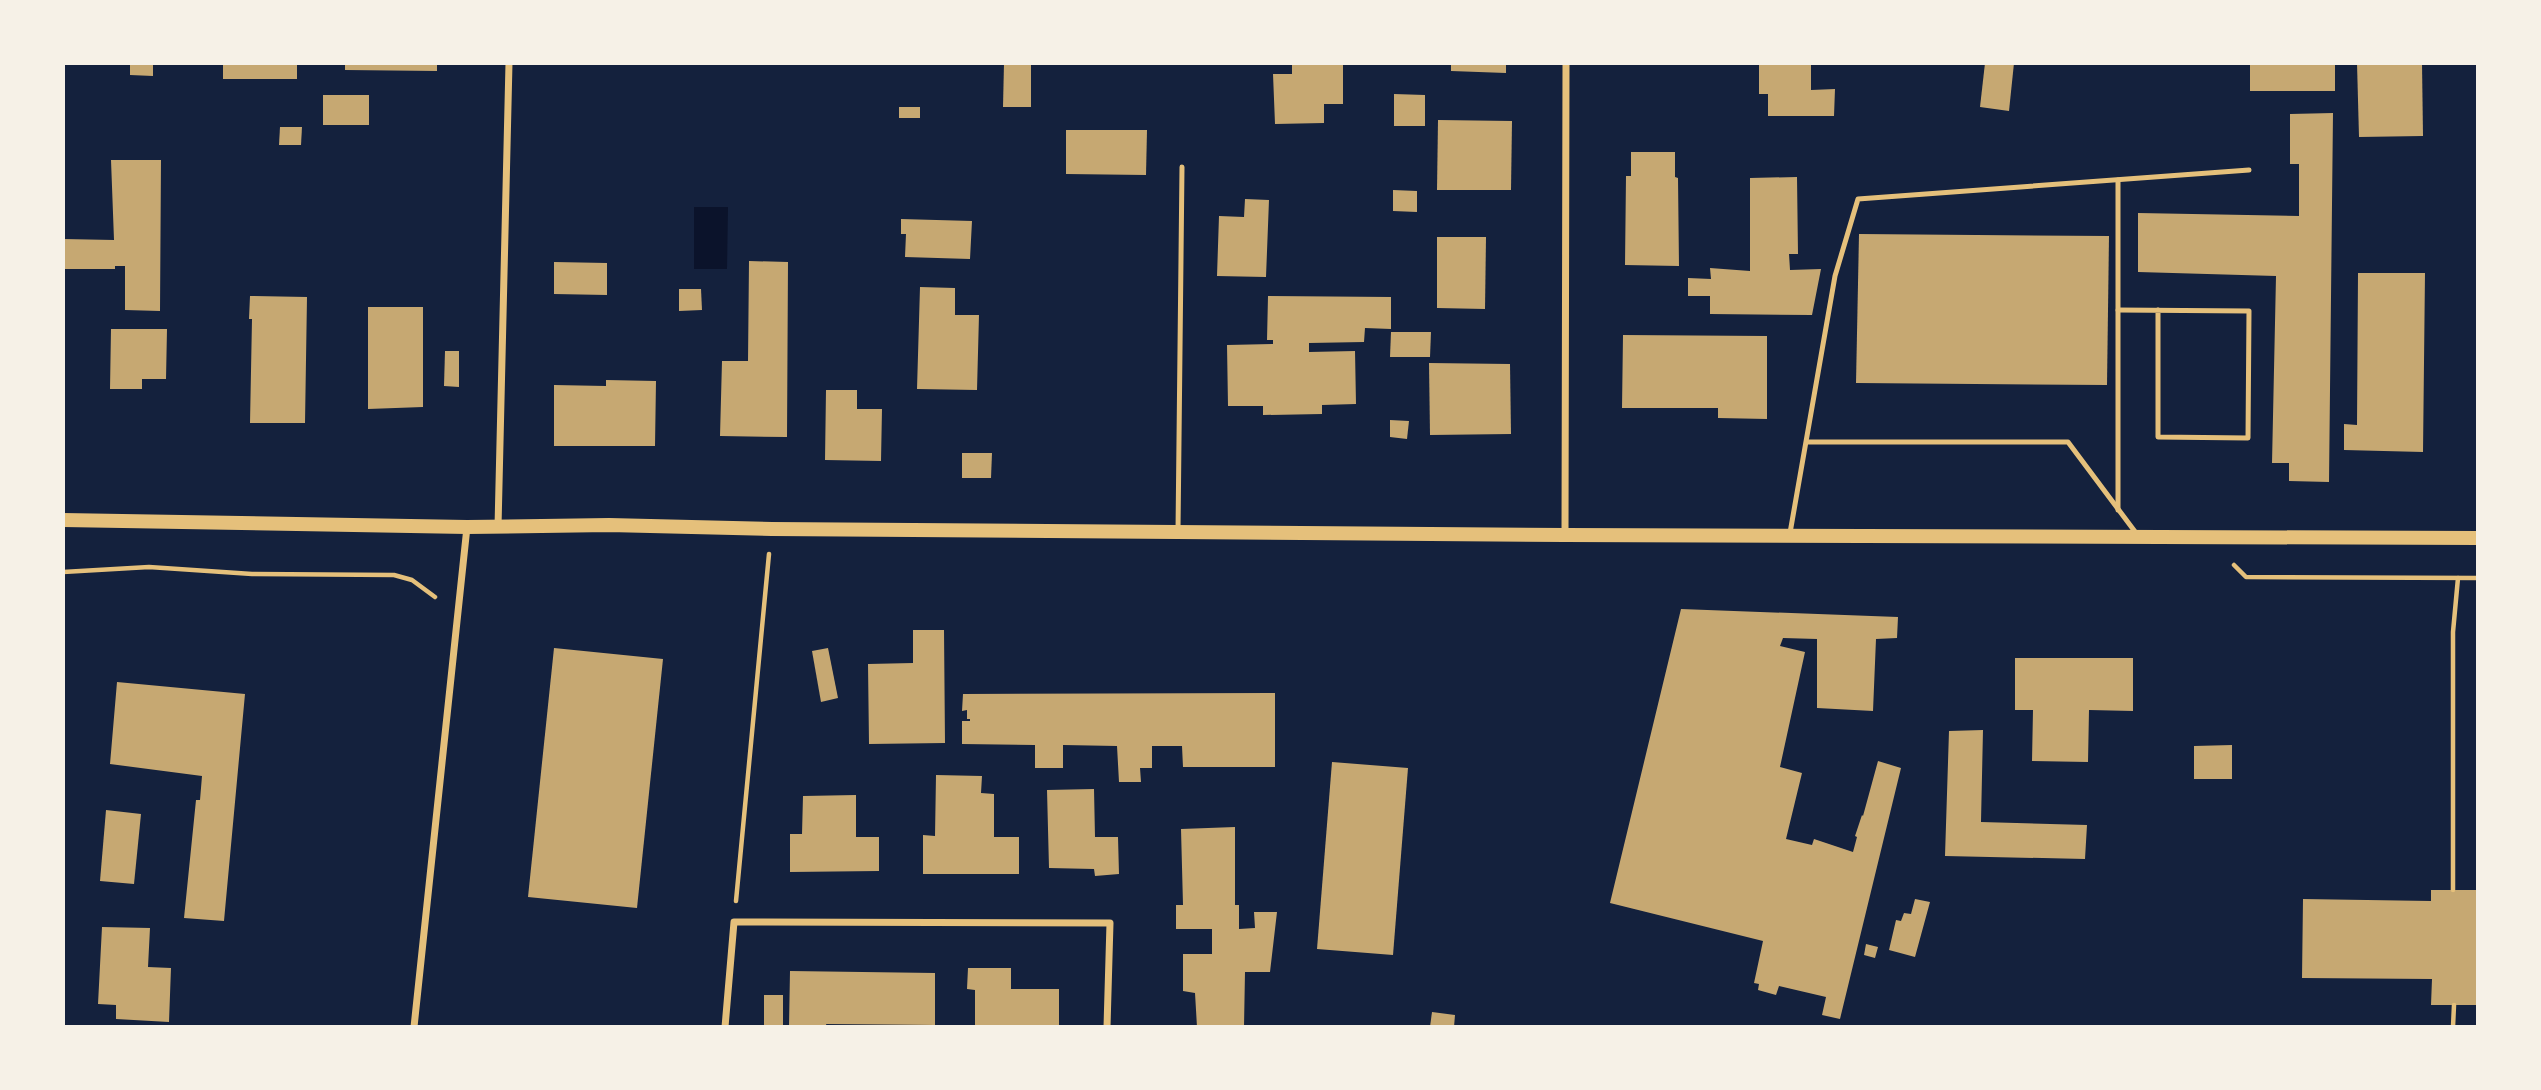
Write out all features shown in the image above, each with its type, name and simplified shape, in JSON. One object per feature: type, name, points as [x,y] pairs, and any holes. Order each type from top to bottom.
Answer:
[{"type":"main road","points":[[63,520],[467,527],[609,525],[772,529],[2140,539],[2478,538]]},
{"type":"street","points":[[498,527],[509,63]]},
{"type":"street","points":[[1564,535],[1566,63]]},
{"type":"street","points":[[414,1027],[467,527]]},
{"type":"street","points":[[725,1027],[734,922],[1110,923],[1107,1027]]},
{"type":"lane","points":[[1178,531],[1182,167]]},
{"type":"lane","points":[[1789,536],[1836,276],[1858,200],[2249,170]]},
{"type":"lane","points":[[2118,180],[2118,510]]},
{"type":"lane","points":[[2118,310],[2158,310],[2249,311],[2248,438],[2158,437],[2158,310]]},
{"type":"lane","points":[[1807,442],[2067,442],[2140,539]]},
{"type":"path","points":[[734,922],[772,529]]},
{"type":"path","points":[[2206,538],[2246,577],[2478,578]]},
{"type":"path","points":[[63,572],[149,567],[252,574],[394,575],[412,580],[459,613]]},
{"type":"path","points":[[2454,890],[2453,632],[2458,578]]},
{"type":"path","points":[[2454,1004],[2454,1027]]},
{"type":"water","points":[[694,207],[728,207],[727,269],[694,269]]},
{"type":"building","points":[[130,63],[153,63],[153,76],[130,75]]},
{"type":"building","points":[[223,63],[297,63],[297,79],[223,79]]},
{"type":"building","points":[[345,63],[437,63],[437,71],[345,70]]},
{"type":"building","points":[[1004,63],[1031,63],[1031,107],[1003,107]]},
{"type":"building","points":[[1292,63],[1343,63],[1343,104],[1324,104],[1324,123],[1275,124],[1273,74],[1292,74]]},
{"type":"building","points":[[1451,63],[1506,63],[1506,73],[1451,71]]},
{"type":"building","points":[[1759,63],[1811,63],[1811,90],[1835,89],[1834,116],[1768,116],[1768,94],[1759,94]]},
{"type":"building","points":[[1985,63],[2014,63],[2009,111],[1980,107]]},
{"type":"building","points":[[2250,63],[2335,63],[2335,91],[2250,91]]},
{"type":"building","points":[[2357,63],[2422,63],[2423,136],[2359,137]]},
{"type":"building","points":[[1394,94],[1425,95],[1425,126],[1394,126]]},
{"type":"building","points":[[323,95],[369,95],[369,125],[323,125]]},
{"type":"building","points":[[899,107],[920,107],[920,118],[899,118]]},
{"type":"building","points":[[2333,113],[2329,482],[2289,481],[2289,463],[2272,463],[2276,276],[2138,272],[2138,213],[2299,216],[2299,164],[2290,164],[2290,114]]},
{"type":"building","points":[[1438,120],[1512,121],[1511,190],[1437,190]]},
{"type":"building","points":[[280,127],[302,127],[301,145],[279,145]]},
{"type":"building","points":[[1066,130],[1147,130],[1146,175],[1066,174]]},
{"type":"building","points":[[1631,152],[1675,152],[1679,266],[1625,265],[1626,176],[1631,176]]},
{"type":"building","points":[[111,160],[161,160],[160,311],[125,310],[125,266],[115,266],[115,269],[63,269],[63,239],[114,240]]},
{"type":"building","points":[[1797,177],[1798,254],[1789,254],[1790,270],[1821,269],[1812,315],[1710,314],[1710,296],[1688,296],[1688,278],[1711,279],[1710,268],[1750,271],[1750,178]]},
{"type":"building","points":[[1393,190],[1417,191],[1417,212],[1393,211]]},
{"type":"building","points":[[1245,199],[1269,200],[1266,277],[1217,276],[1219,216],[1244,217]]},
{"type":"building","points":[[901,219],[972,221],[970,259],[905,257],[906,234],[901,234]]},
{"type":"building","points":[[1859,234],[2109,236],[2107,385],[1856,383]]},
{"type":"building","points":[[1437,237],[1486,237],[1485,309],[1437,308]]},
{"type":"building","points":[[749,261],[788,262],[787,437],[720,436],[722,361],[748,361]]},
{"type":"building","points":[[554,262],[607,263],[607,295],[554,294]]},
{"type":"building","points":[[2358,273],[2425,273],[2423,452],[2344,450],[2344,424],[2357,425]]},
{"type":"building","points":[[920,287],[955,288],[955,315],[979,315],[977,390],[917,389]]},
{"type":"building","points":[[679,289],[701,289],[702,310],[679,311]]},
{"type":"building","points":[[250,296],[307,297],[305,423],[250,423]]},
{"type":"building","points":[[1268,296],[1391,297],[1391,329],[1365,328],[1364,342],[1309,343],[1309,352],[1355,351],[1356,404],[1322,405],[1322,414],[1263,415],[1263,406],[1228,406],[1227,345],[1273,344],[1273,340],[1267,340]]},
{"type":"building","points":[[368,307],[423,307],[423,407],[368,409]]},
{"type":"building","points":[[111,329],[167,329],[166,379],[142,379],[142,389],[110,389]]},
{"type":"building","points":[[1391,332],[1431,332],[1430,357],[1390,357]]},
{"type":"building","points":[[1623,335],[1767,336],[1767,419],[1718,418],[1718,408],[1622,408]]},
{"type":"building","points":[[445,351],[459,351],[459,387],[444,386]]},
{"type":"building","points":[[1429,363],[1510,364],[1511,434],[1430,435]]},
{"type":"building","points":[[606,380],[656,381],[655,446],[554,446],[554,385],[606,386]]},
{"type":"building","points":[[826,390],[857,390],[857,409],[882,409],[881,461],[825,460]]},
{"type":"building","points":[[1390,420],[1409,421],[1407,439],[1390,437]]},
{"type":"building","points":[[962,453],[992,453],[991,478],[962,478]]},
{"type":"building","points":[[1681,609],[1898,617],[1897,638],[1876,639],[1873,711],[1817,708],[1817,639],[1783,638],[1780,646],[1805,652],[1780,767],[1802,773],[1786,839],[1812,845],[1814,839],[1853,852],[1857,837],[1855,836],[1878,761],[1901,768],[1840,1019],[1822,1015],[1826,997],[1779,986],[1776,995],[1758,990],[1759,984],[1754,983],[1763,941],[1610,903]]},
{"type":"building","points":[[913,630],[944,630],[945,743],[869,744],[868,664],[913,663]]},
{"type":"building","points":[[554,648],[663,659],[637,908],[528,897]]},
{"type":"building","points":[[828,648],[838,698],[821,702],[812,651]]},
{"type":"building","points":[[2015,658],[2133,658],[2133,711],[2089,710],[2088,762],[2032,761],[2033,710],[2015,710]]},
{"type":"building","points":[[117,682],[245,694],[224,921],[184,918],[196,800],[200,800],[202,776],[110,764]]},
{"type":"building","points":[[1275,693],[1275,767],[1183,767],[1182,746],[1152,746],[1152,768],[1140,768],[1141,782],[1119,782],[1117,746],[1063,745],[1063,768],[1035,768],[1035,745],[962,744],[962,721],[970,721],[967,719],[967,710],[962,711],[963,694]]},
{"type":"building","points":[[1983,730],[1981,822],[2087,825],[2085,859],[1945,856],[1949,731]]},
{"type":"building","points":[[2232,745],[2232,779],[2194,779],[2194,746]]},
{"type":"building","points":[[1332,762],[1408,768],[1393,955],[1317,949]]},
{"type":"building","points":[[936,775],[982,776],[981,793],[994,794],[994,837],[1019,837],[1019,874],[923,874],[923,835],[935,836]]},
{"type":"building","points":[[1094,789],[1095,837],[1118,837],[1119,874],[1095,876],[1094,869],[1049,868],[1047,790]]},
{"type":"building","points":[[856,795],[856,837],[879,837],[879,871],[790,872],[790,834],[802,834],[803,796]]},
{"type":"building","points":[[106,810],[141,814],[134,884],[100,881]]},
{"type":"building","points":[[1235,827],[1235,905],[1239,905],[1239,929],[1255,928],[1254,912],[1277,912],[1270,972],[1245,972],[1244,1027],[1197,1027],[1195,993],[1183,991],[1183,954],[1212,954],[1212,929],[1176,929],[1176,905],[1183,905],[1181,829]]},
{"type":"building","points":[[2431,890],[2478,890],[2478,1005],[2431,1005],[2432,979],[2302,978],[2303,899],[2431,901]]},
{"type":"building","points":[[1915,899],[1930,902],[1915,957],[1889,950],[1896,920],[1901,921],[1904,913],[1911,914]]},
{"type":"building","points":[[102,927],[150,928],[148,967],[171,968],[169,1022],[116,1019],[116,1005],[98,1004]]},
{"type":"building","points":[[1866,944],[1878,947],[1875,958],[1864,955]]},
{"type":"building","points":[[968,968],[1011,968],[1011,989],[1059,989],[1059,1027],[975,1027],[975,990],[967,989]]},
{"type":"building","points":[[790,971],[935,973],[935,1025],[826,1024],[827,1027],[789,1027]]},
{"type":"building","points":[[764,995],[783,995],[783,1027],[764,1027]]},
{"type":"building","points":[[1432,1012],[1455,1015],[1454,1027],[1430,1027]]}]
